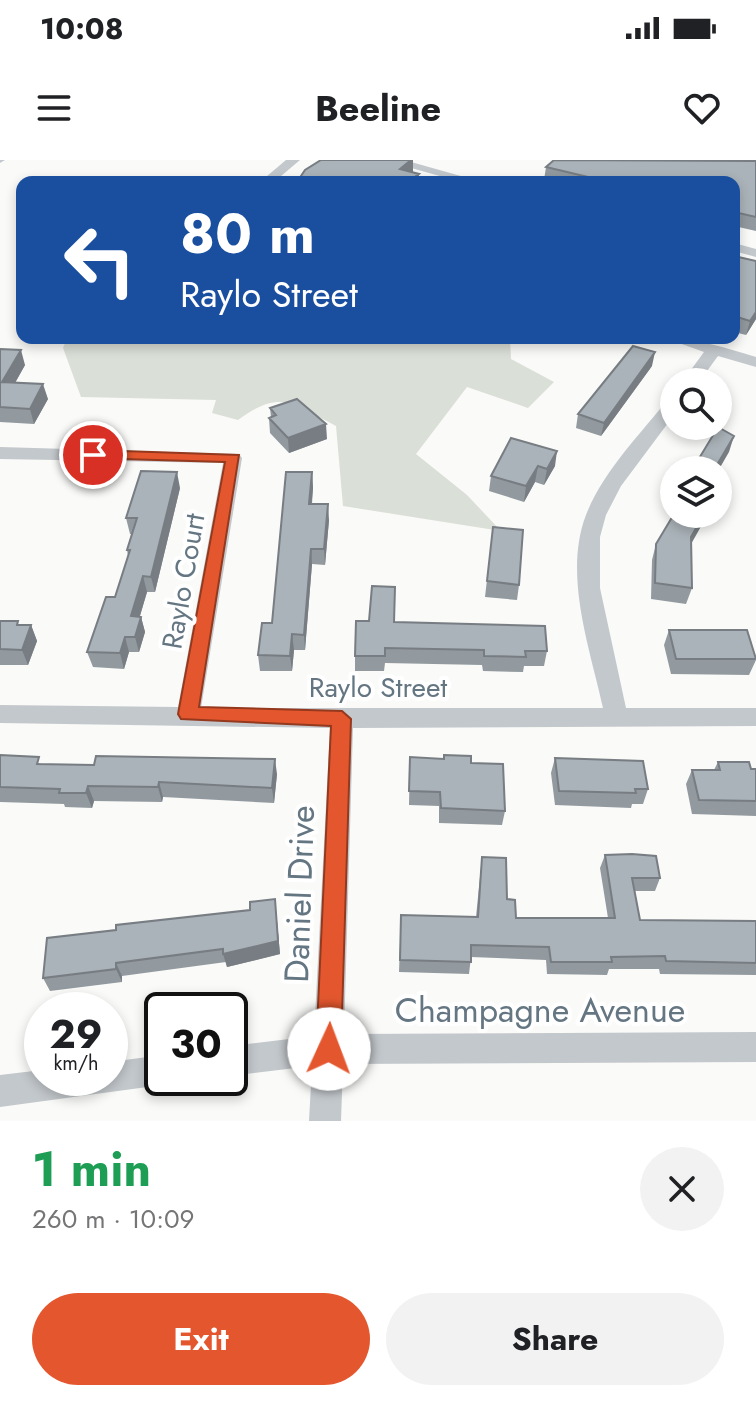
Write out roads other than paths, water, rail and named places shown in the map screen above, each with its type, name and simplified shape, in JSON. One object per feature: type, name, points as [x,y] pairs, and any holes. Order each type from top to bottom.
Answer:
[{"type":"street","points":[[274,176],[294,160]]},
{"type":"street","points":[[389,160],[452,176]]},
{"type":"street","points":[[696,344],[756,362]]},
{"type":"street","points":[[701,368],[715,349]]},
{"type":"street","points":[[616,716],[589,577],[588,545],[597,514],[625,468],[660,422]]},
{"type":"street","name":"Raylo Court","points":[[0,453],[233,458],[188,714]]},
{"type":"street","name":"Raylo Street","points":[[0,714],[188,714],[342,719],[756,717]]},
{"type":"street","name":"Daniel Drive","points":[[325,1121],[342,719]]},
{"type":"street","name":"Champagne Avenue","points":[[248,1059],[329,1049],[756,1047]]},
{"type":"street","points":[[0,1091],[24,1088]]}]
